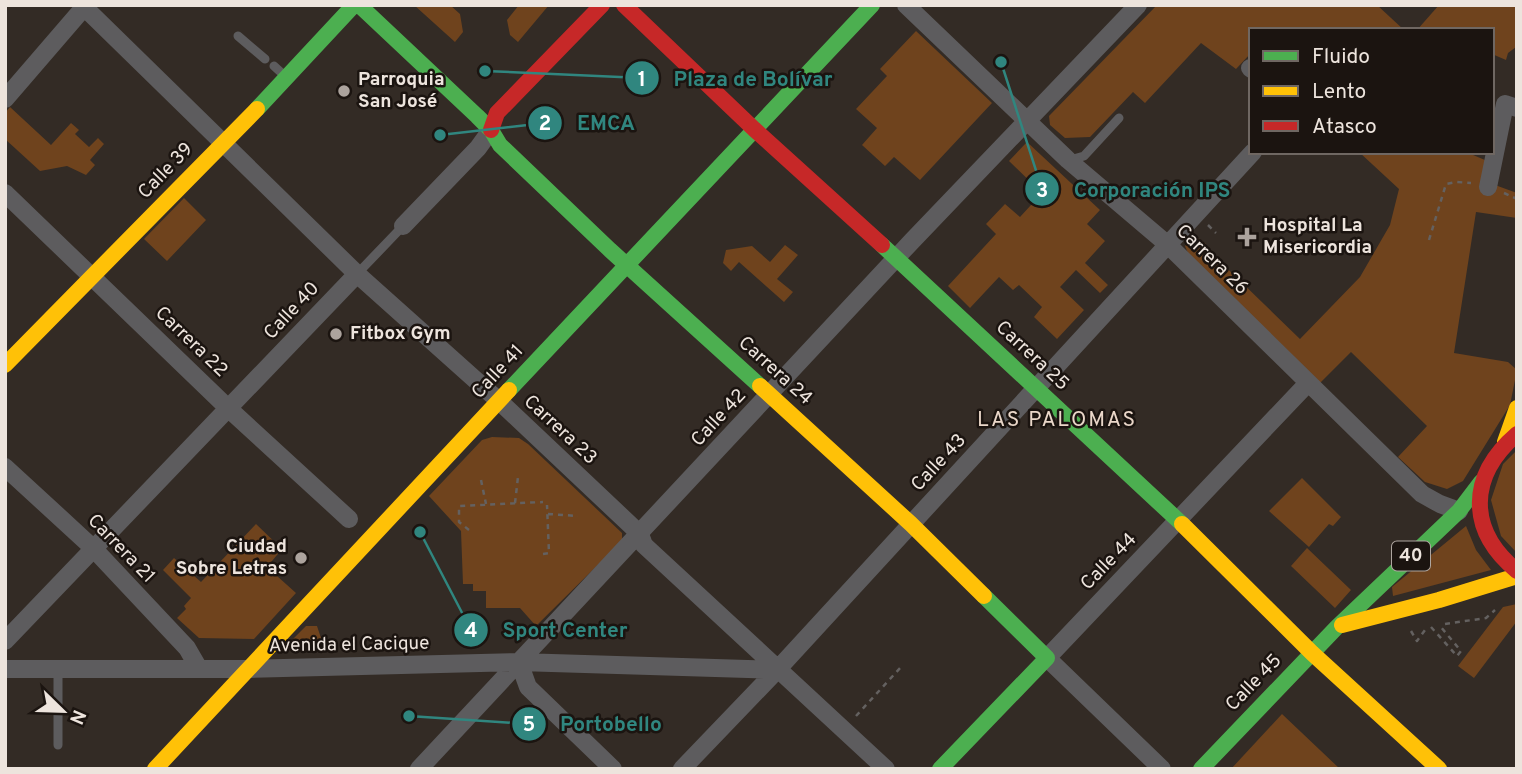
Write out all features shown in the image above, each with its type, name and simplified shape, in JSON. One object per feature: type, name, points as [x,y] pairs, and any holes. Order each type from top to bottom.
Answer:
[{"type":"main road","name":"Calle 39","points":[[5,365],[357,5]]},
{"type":"main road","name":"Carrera 24","points":[[357,5],[372,15],[491,130],[499,145],[627,266],[911,524],[1047,658]]},
{"type":"main road","name":"Calle 40","points":[[491,130],[497,113],[602,5]]},
{"type":"main road","name":"Carrera 25","points":[[624,5],[754,129],[897,258],[1178,520],[1312,653],[1439,769]]},
{"type":"main road","name":"Calle 41","points":[[155,769],[872,5]]},
{"type":"main road","name":"40","points":[[1338,627],[1439,600],[1517,573],[1498,555],[1482,528],[1479,513],[1481,482],[1495,454],[1511,438],[1517,408]]},
{"type":"main road","name":"Calle 45","points":[[1201,769],[1338,627],[1459,511],[1481,482]]},
{"type":"main road","name":"Calle 44","points":[[940,769],[1047,658]]},
{"type":"street","name":"Carrera 26","points":[[906,5],[1068,160],[1167,244],[1422,494],[1459,511]]},
{"type":"street","name":"Calle 42","points":[[419,769],[769,394],[1138,5]]},
{"type":"street","points":[[5,99],[84,6]]},
{"type":"street","name":"Carrera 23","points":[[84,6],[356,274],[499,401],[640,534],[644,545],[886,769]]},
{"type":"street","points":[[1488,187],[1504,104],[1517,108]]},
{"type":"street","name":"Calle 40","points":[[403,226],[478,148],[491,130]]},
{"type":"street","name":"Calle 43","points":[[682,769],[777,670],[1251,154]]},
{"type":"street","name":"Carrera 22","points":[[5,193],[229,409],[349,519]]},
{"type":"street","name":"Calle 40","points":[[5,641],[356,274]]},
{"type":"street","name":"Calle 44","points":[[1047,658],[1308,383]]},
{"type":"street","name":"Carrera 21","points":[[5,467],[93,548],[187,648],[198,667]]},
{"type":"street","name":"Carrera 24","points":[[1047,658],[1162,769]]},
{"type":"street","points":[[519,662],[528,687],[613,769]]},
{"type":"street","name":"Avenida el Cacique","points":[[5,669],[247,668],[519,662],[777,670]]},
{"type":"lane","points":[[238,36],[265,59]]},
{"type":"lane","points":[[274,66],[287,78]]},
{"type":"lane","points":[[1068,160],[1084,156],[1118,118]]},
{"type":"lane","name":"Calle 40","points":[[356,274],[403,226]]},
{"type":"lane","points":[[58,668],[58,745]]},
{"type":"path","points":[[1429,240],[1446,184],[1478,183],[1517,199]]},
{"type":"path","points":[[515,503],[518,477]]},
{"type":"path","points":[[481,480],[486,504]]},
{"type":"path","points":[[469,530],[459,522],[459,506],[543,502]]},
{"type":"path","points":[[543,554],[549,554],[547,505]]},
{"type":"path","points":[[548,514],[578,516]]},
{"type":"path","points":[[1422,621],[1425,630],[1417,641],[1410,629],[1428,623],[1457,656],[1461,651],[1438,624],[1486,618],[1500,605]]},
{"type":"path","points":[[843,730],[901,667]]},
{"type":"shaded area","points":[[414,5],[450,5],[460,14],[463,32],[455,42]]},
{"type":"shaded area","points":[[519,5],[549,5],[518,42],[510,35],[507,20]]},
{"type":"shaded area","points":[[1157,5],[1377,5],[1402,28],[1249,28],[1249,55],[1236,69],[1201,43],[1145,103],[1133,92],[1090,137],[1065,138],[1050,125],[1049,116]]},
{"type":"shaded area","points":[[1439,5],[1517,5],[1516,47],[1508,53],[1506,60],[1494,55],[1494,28],[1419,28]]},
{"type":"shaded area","points":[[916,31],[992,103],[920,180],[894,157],[885,166],[862,145],[877,128],[856,109],[887,76],[880,69]]},
{"type":"shaded area","points":[[10,107],[51,145],[71,123],[79,130],[75,134],[89,147],[98,138],[104,144],[90,160],[95,165],[86,175],[67,166],[40,171],[5,139],[5,113]]},
{"type":"shaded area","points":[[1027,142],[1100,210],[1087,224],[1105,241],[1085,263],[1108,285],[1100,293],[1076,270],[1060,287],[1084,310],[1057,339],[1034,317],[1042,307],[1019,285],[1013,290],[999,277],[970,308],[948,286],[996,234],[986,224],[1005,204],[1020,217],[1042,193],[1009,161]]},
{"type":"shaded area","points":[[1361,154],[1471,154],[1492,163],[1484,181],[1517,193],[1517,218],[1476,212],[1454,353],[1508,362],[1517,370],[1510,405],[1463,481],[1447,489],[1425,482],[1398,457],[1427,426],[1351,352],[1320,383],[1190,258],[1185,246],[1194,235],[1206,244],[1204,246],[1300,339],[1360,277],[1390,225],[1399,189]]},
{"type":"shaded area","points":[[184,198],[206,220],[167,261],[144,239]]},
{"type":"shaded area","points":[[785,245],[798,255],[777,279],[793,292],[784,302],[739,262],[731,271],[723,263],[726,250],[752,246],[770,262]]},
{"type":"shaded area","points":[[492,437],[519,438],[528,444],[622,533],[622,541],[536,626],[520,608],[486,608],[486,591],[473,591],[473,584],[463,584],[461,531],[429,496],[482,440]]},
{"type":"shaded area","points":[[1517,450],[1517,553],[1501,536],[1491,500],[1503,464]]},
{"type":"shaded area","points":[[1302,478],[1341,517],[1333,526],[1329,524],[1309,547],[1269,511]]},
{"type":"shaded area","points":[[256,524],[282,549],[267,567],[296,593],[254,639],[199,638],[177,618],[186,609],[184,606],[191,598],[163,570],[174,558],[201,582]]},
{"type":"shaded area","points":[[1466,526],[1476,550],[1491,570],[1393,596],[1392,587]]},
{"type":"shaded area","points":[[1307,548],[1351,590],[1335,608],[1291,566]]},
{"type":"shaded area","points":[[1517,604],[1517,621],[1474,678],[1458,666],[1503,607]]},
{"type":"shaded area","points":[[306,626],[317,626],[325,650],[291,649],[289,643]]},
{"type":"shaded area","points":[[1282,714],[1340,769],[1231,769]]},
{"type":"traffic: fast","points":[[257,109],[354,5]]},
{"type":"traffic: fast","points":[[359,5],[477,116],[491,130],[500,145],[610,250],[760,386]]},
{"type":"traffic: fast","points":[[509,390],[872,5]]},
{"type":"traffic: fast","points":[[882,245],[1182,524]]},
{"type":"traffic: fast","points":[[1201,769],[1337,627],[1459,511],[1481,482]]},
{"type":"traffic: fast","points":[[940,769],[1047,658],[984,596]]},
{"type":"traffic: slow","points":[[5,365],[257,109]]},
{"type":"traffic: slow","points":[[760,386],[911,524],[984,596]]},
{"type":"traffic: slow","points":[[155,769],[509,390]]},
{"type":"traffic: slow","points":[[1505,442],[1517,408]]},
{"type":"traffic: slow","points":[[1182,524],[1312,653],[1439,769]]},
{"type":"traffic: slow","points":[[1342,625],[1517,576]]},
{"type":"traffic: jam","points":[[491,130],[497,113],[602,5]]},
{"type":"traffic: jam","points":[[624,5],[754,129],[882,245]]},
{"type":"traffic: jam","points":[[1517,434],[1489,467],[1482,485],[1480,503],[1482,521],[1489,538],[1517,571]]},
{"type":"place","name":"Corporación IPS","points":[[1001,62]]},
{"type":"place","name":"Plaza de Bolívar","points":[[485,71]]},
{"type":"place","name":"Parroquia San José","points":[[344,91]]},
{"type":"place","name":"EMCA","points":[[440,135]]},
{"type":"place","name":"Hospital La Misericordia","points":[[1247,237]]},
{"type":"place","name":"Fitbox Gym","points":[[336,334]]},
{"type":"place","name":"Sport Center","points":[[420,532]]},
{"type":"place","name":"Ciudad Sobre Letras","points":[[301,558]]},
{"type":"place","name":"Portobello","points":[[409,716]]},
{"type":"district","name":"LAS PALOMAS","points":[[1057,420]]}]
